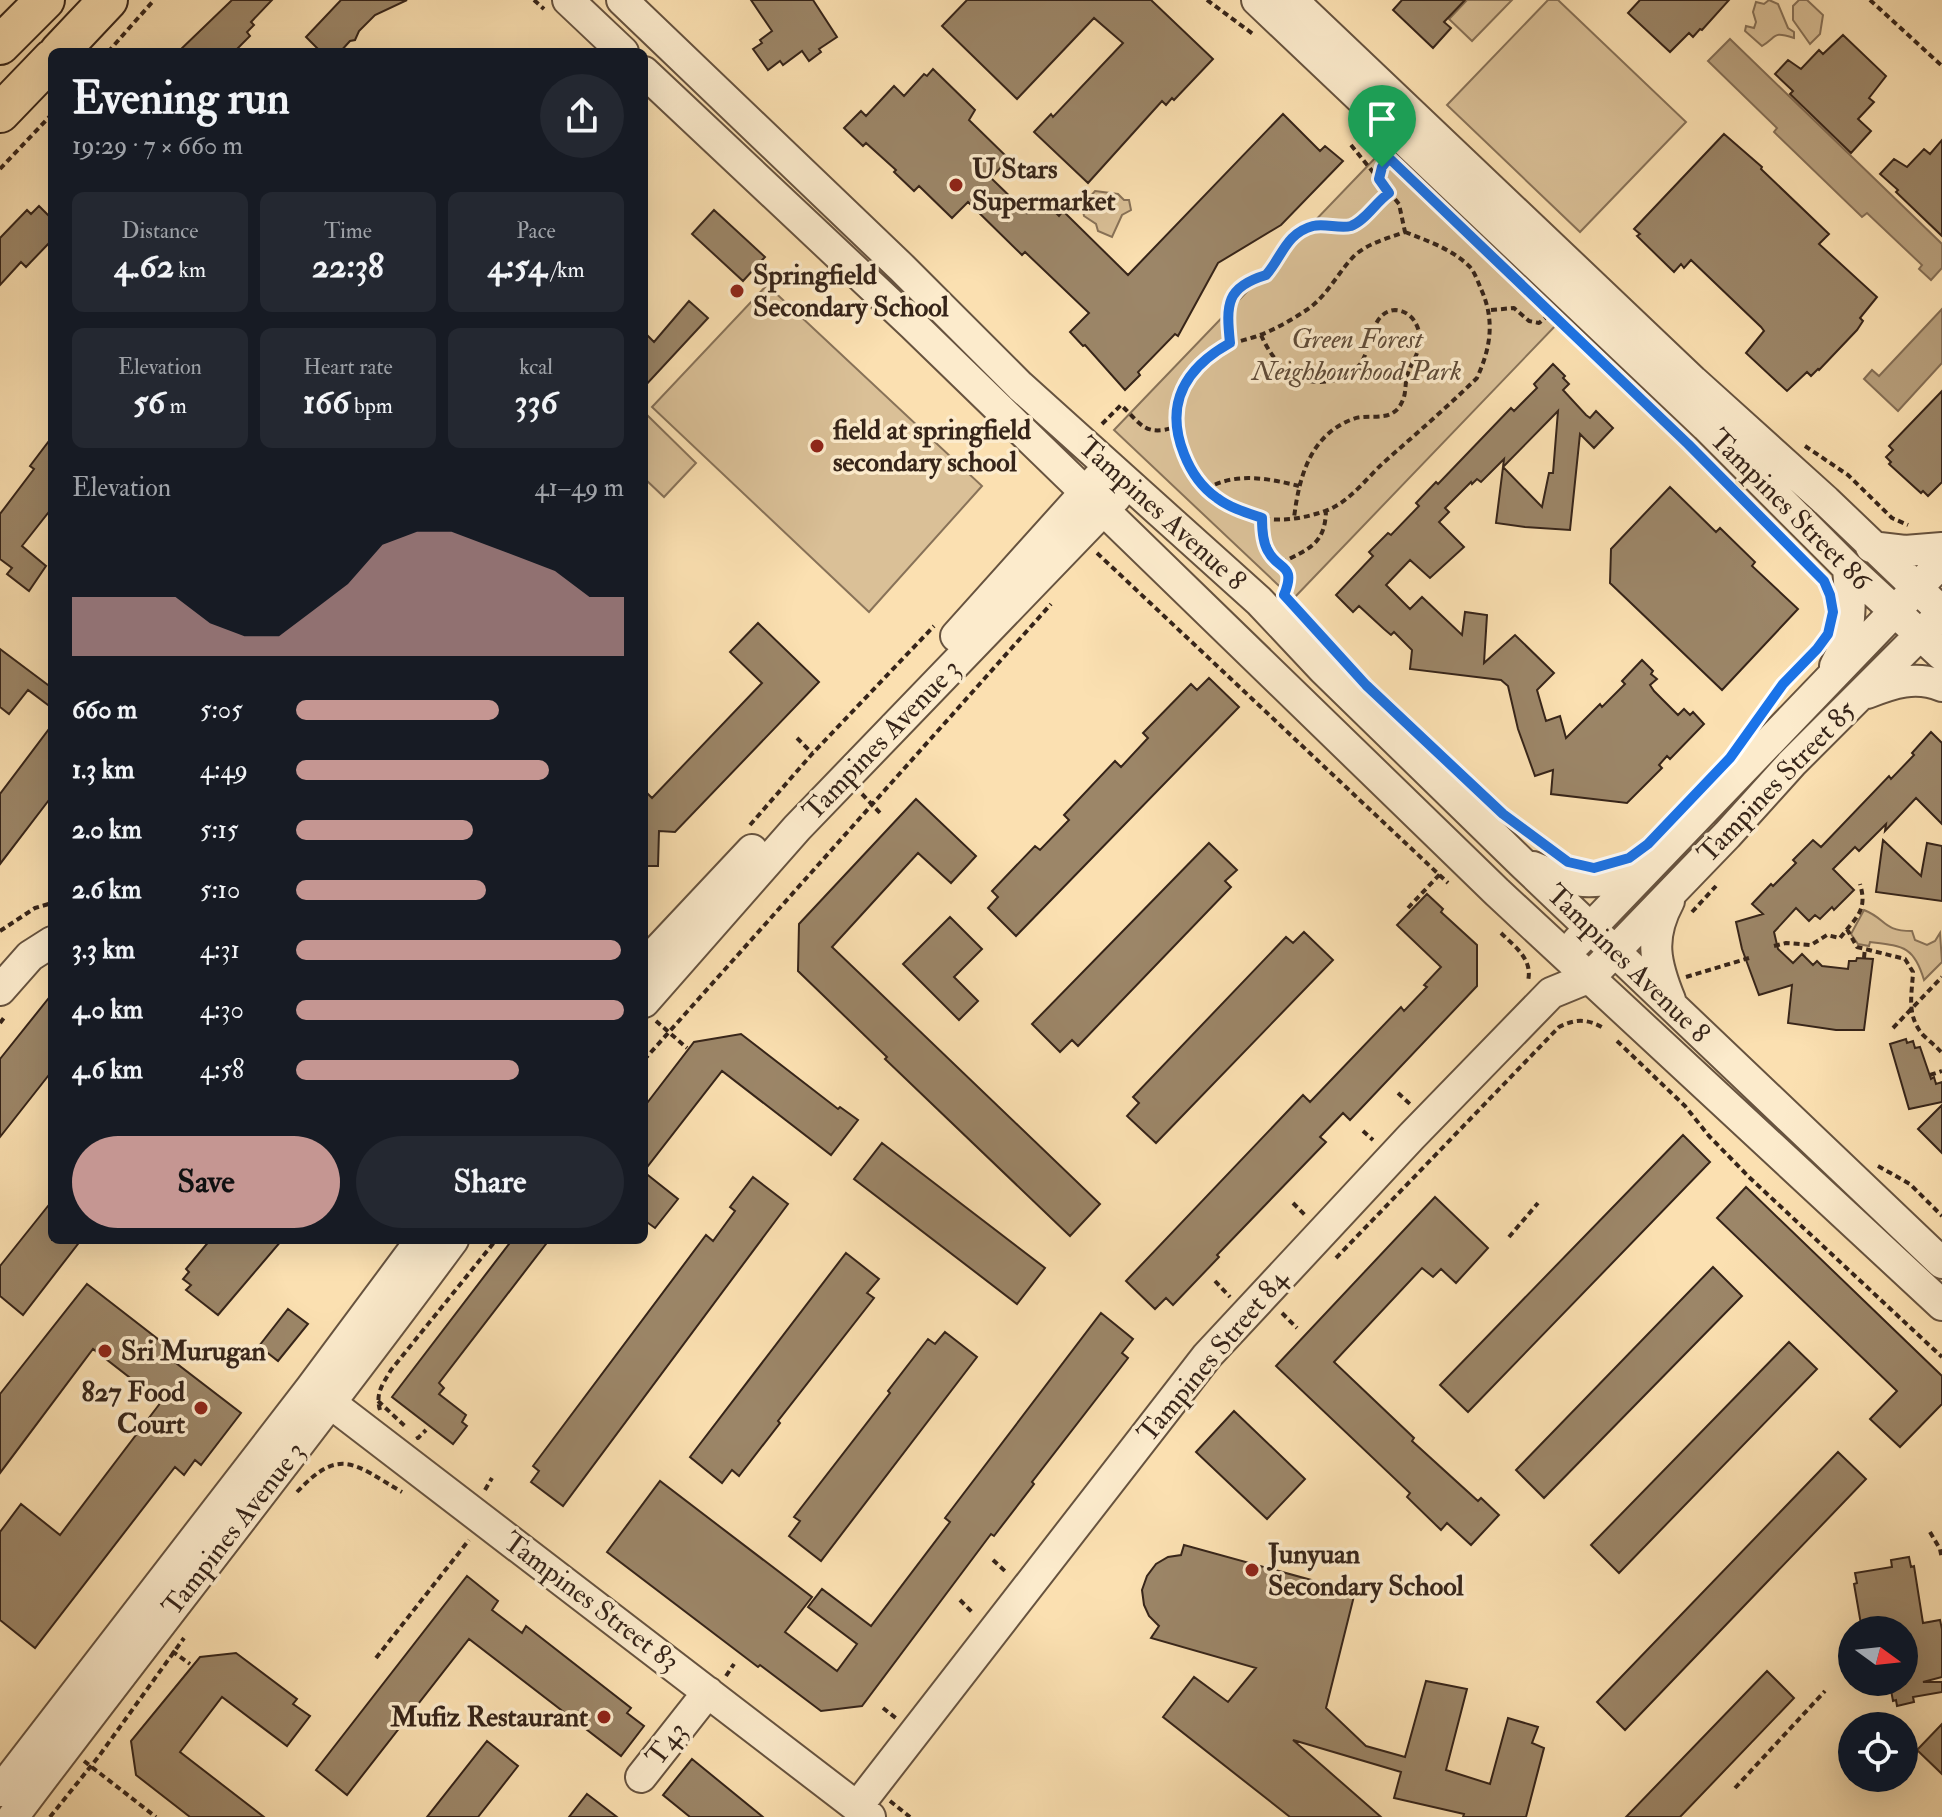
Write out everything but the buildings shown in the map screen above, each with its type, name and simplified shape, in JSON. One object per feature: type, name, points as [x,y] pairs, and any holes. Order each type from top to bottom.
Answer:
[{"type":"main road","points":[[0,45],[45,0]]},
{"type":"main road","points":[[63,48],[108,0]]},
{"type":"main road","points":[[0,113],[48,63]]},
{"type":"street","points":[[568,0],[619,48]]},
{"type":"street","name":"Tampines Avenue 8","points":[[622,0],[902,268],[1009,376],[1259,601],[1323,669],[1614,952],[1677,993],[1942,1263]]},
{"type":"street","name":"Tampines Street 86","points":[[1257,0],[1695,415],[1848,568],[1931,645]]},
{"type":"street","name":"Tampines Street 86","points":[[1292,0],[1942,613]]},
{"type":"street","name":"Tampines Avenue 8","points":[[648,76],[893,306],[1590,977],[1942,1305]]},
{"type":"street","name":"Tampines Avenue 3","points":[[648,997],[797,828],[1118,475]]},
{"type":"street","name":"Tampines Avenue 3","points":[[648,961],[944,649],[1094,502]]},
{"type":"street","points":[[1871,547],[1905,551],[1942,548]]},
{"type":"street","name":"Tampines Street 85","points":[[1551,993],[1566,954],[1942,562]]},
{"type":"street","points":[[1823,685],[1839,658],[1847,634],[1850,615],[1848,568]]},
{"type":"street","name":"Tampines Street 85","points":[[1614,952],[1859,696],[1931,645],[1942,613]]},
{"type":"street","points":[[1859,696],[1896,681],[1924,681],[1942,686]]},
{"type":"street","points":[[1523,864],[1576,882],[1593,883],[1646,870]]},
{"type":"street","points":[[1677,993],[1658,966],[1655,941],[1660,919],[1678,886]]},
{"type":"street","points":[[0,964],[20,943],[48,926]]},
{"type":"street","points":[[0,990],[30,956],[48,945]]},
{"type":"street","name":"Tampines Street 84","points":[[873,1809],[1197,1367],[1411,1137],[1551,993],[1590,977],[1614,952]]},
{"type":"street","name":"Tampines Avenue 3","points":[[13,1817],[322,1396],[418,1244]]},
{"type":"street","name":"Tampines Avenue 3","points":[[0,1791],[450,1244]]},
{"type":"street","name":"Tampines Street 83","points":[[322,1396],[709,1693],[873,1809]]},
{"type":"street","name":"T43","points":[[641,1777],[709,1693]]},
{"type":"path","points":[[112,48],[154,0]]},
{"type":"path","points":[[1207,0],[1262,39]]},
{"type":"path","points":[[1870,0],[1942,66]]},
{"type":"path","points":[[0,169],[48,118]]},
{"type":"path","points":[[1351,145],[1399,204],[1405,232]]},
{"type":"path","points":[[1379,179],[1382,167],[1389,158],[1382,151]]},
{"type":"path","points":[[1230,343],[1228,322],[1231,299],[1237,287],[1266,275],[1284,246],[1297,233],[1313,226],[1353,226],[1389,193]]},
{"type":"path","points":[[1405,232],[1435,244],[1473,270],[1490,310],[1491,335],[1487,357],[1477,378],[1351,495],[1326,511],[1294,519],[1262,518],[1218,500],[1193,474],[1175,427],[1177,404],[1192,372],[1206,356],[1230,343],[1261,335],[1311,307],[1357,254],[1372,244],[1405,232]]},
{"type":"path","points":[[1490,310],[1514,308],[1529,321],[1539,323],[1551,313]]},
{"type":"path","points":[[1261,335],[1267,349],[1289,372],[1300,379],[1317,383],[1351,374],[1361,363],[1384,313],[1396,310],[1405,312],[1414,320],[1420,334],[1419,348],[1406,377],[1400,407],[1392,414],[1353,419],[1338,427],[1314,448],[1299,486],[1294,519]]},
{"type":"path","points":[[1102,424],[1121,405],[1147,430],[1158,433],[1175,427]]},
{"type":"path","points":[[1799,442],[1848,475],[1892,518],[1919,527]]},
{"type":"path","points":[[1206,489],[1234,478],[1299,486]]},
{"type":"path","points":[[1281,563],[1318,542],[1325,525],[1326,511]]},
{"type":"path","points":[[1262,518],[1266,548],[1281,563],[1289,578],[1284,595],[1273,585]]},
{"type":"path","points":[[1087,563],[1098,552],[1451,885]]},
{"type":"path","points":[[648,1055],[1056,598]]},
{"type":"path","points":[[749,826],[943,615]]},
{"type":"path","points":[[1768,707],[1783,684],[1817,649]]},
{"type":"path","points":[[797,738],[812,754]]},
{"type":"path","points":[[1408,908],[1440,874]]},
{"type":"path","points":[[1774,946],[1786,943],[1811,945],[1827,935],[1840,938],[1861,912],[1865,901],[1860,884]]},
{"type":"path","points":[[0,931],[35,908],[48,904]]},
{"type":"path","points":[[1497,929],[1527,961]]},
{"type":"path","points":[[1847,929],[1857,947],[1905,959],[1913,972],[1911,1010],[1914,1022],[1923,1035],[1941,1050]]},
{"type":"path","points":[[1864,958],[1865,948]]},
{"type":"path","points":[[1677,993],[1749,958]]},
{"type":"path","points":[[1893,1028],[1942,977]]},
{"type":"path","points":[[1335,1258],[1559,1027],[1572,1020],[1588,1020],[1603,1027],[1685,1106],[1709,1136],[1759,1187],[1942,1357]]},
{"type":"path","points":[[668,1031],[687,1048]]},
{"type":"path","points":[[1930,1075],[1942,1071]]},
{"type":"path","points":[[1398,1093],[1414,1107]]},
{"type":"path","points":[[1363,1131],[1377,1143]]},
{"type":"path","points":[[1293,1203],[1305,1215]]},
{"type":"path","points":[[1509,1237],[1538,1203]]},
{"type":"path","points":[[380,1411],[377,1400],[391,1370],[493,1244]]},
{"type":"path","points":[[1215,1281],[1229,1296]]},
{"type":"path","points":[[1272,1323],[1282,1313],[1297,1328]]},
{"type":"path","points":[[377,1400],[418,1438],[426,1430]]},
{"type":"path","points":[[293,1496],[317,1470],[338,1462],[357,1467],[413,1500]]},
{"type":"path","points":[[376,1658],[469,1540],[458,1532]]},
{"type":"path","points":[[1930,1532],[1942,1559]]},
{"type":"path","points":[[993,1560],[1006,1572]]},
{"type":"path","points":[[960,1600],[974,1614]]},
{"type":"path","points":[[50,1817],[91,1767],[191,1629]]},
{"type":"path","points":[[173,1652],[190,1664]]},
{"type":"path","points":[[709,1693],[734,1664]]},
{"type":"path","points":[[1735,1788],[1825,1691]]},
{"type":"path","points":[[883,1708],[890,1714]]},
{"type":"path","points":[[66,1747],[156,1817]]},
{"type":"path","points":[[873,1809],[910,1817]]},
{"type":"green space","points":[[1467,0],[1512,0],[1472,41],[1449,19]]},
{"type":"green space","points":[[1548,0],[1558,0],[1686,122],[1580,232],[1447,105]]},
{"type":"green space","points":[[1769,0],[1778,4],[1788,28],[1794,32],[1794,38],[1778,35],[1762,46],[1745,31],[1746,26],[1754,28],[1756,2],[1764,4]]},
{"type":"green space","points":[[1799,0],[1807,0],[1823,15],[1820,34],[1810,44],[1793,20],[1793,6]]},
{"type":"green space","name":"Green Forest Neighbourhood Park","points":[[1380,153],[1558,323],[1293,599],[1114,430]]},
{"type":"green space","points":[[1095,191],[1118,194],[1129,200],[1131,210],[1122,215],[1112,237],[1098,231],[1096,224],[1084,216],[1082,206]]},
{"type":"green space","name":"field at springfield secondary school","points":[[767,285],[982,486],[869,612],[652,407]]},
{"type":"green space","points":[[648,416],[696,463],[664,497],[648,482]]},
{"type":"green space","points":[[1864,910],[1890,927],[1912,931],[1915,940],[1927,945],[1935,941],[1940,933],[1942,962],[1924,980],[1916,960],[1906,950],[1870,942],[1869,946],[1858,944],[1851,934]]},
{"type":"shaded area","points":[[1730,39],[1942,244],[1942,268],[1931,280],[1919,269],[1922,265],[1867,213],[1862,217],[1774,132],[1777,128],[1708,61]]},
{"type":"shaded area","points":[[1942,309],[1942,363],[1898,411],[1864,379],[1872,370],[1879,376]]},
{"type":"place","name":"U Stars Supermarket","points":[[956,185]]},
{"type":"place","name":"Springfield Secondary School","points":[[737,291]]},
{"type":"place","name":"field at springfield secondary school","points":[[817,446]]},
{"type":"place","name":"Sri Murugan","points":[[105,1351]]},
{"type":"place","name":"827 Food Court","points":[[201,1408]]},
{"type":"place","name":"Junyuan Secondary School","points":[[1252,1570]]},
{"type":"place","name":"Mufiz Restaurant","points":[[604,1717]]},
{"type":"route","points":[[1389,158],[1401,168],[1688,444],[1824,581],[1830,595],[1833,612],[1828,634],[1783,684],[1730,758],[1648,844],[1629,858],[1612,864],[1594,868],[1568,862],[1503,814],[1366,685],[1284,595],[1289,578],[1285,567],[1271,557],[1266,548],[1262,518],[1218,500],[1193,474],[1181,447],[1175,427],[1177,404],[1183,386],[1206,356],[1230,343],[1228,322],[1231,299],[1237,287],[1266,275],[1284,246],[1297,233],[1313,226],[1353,226],[1389,193],[1379,179],[1382,167],[1389,158]]}]
